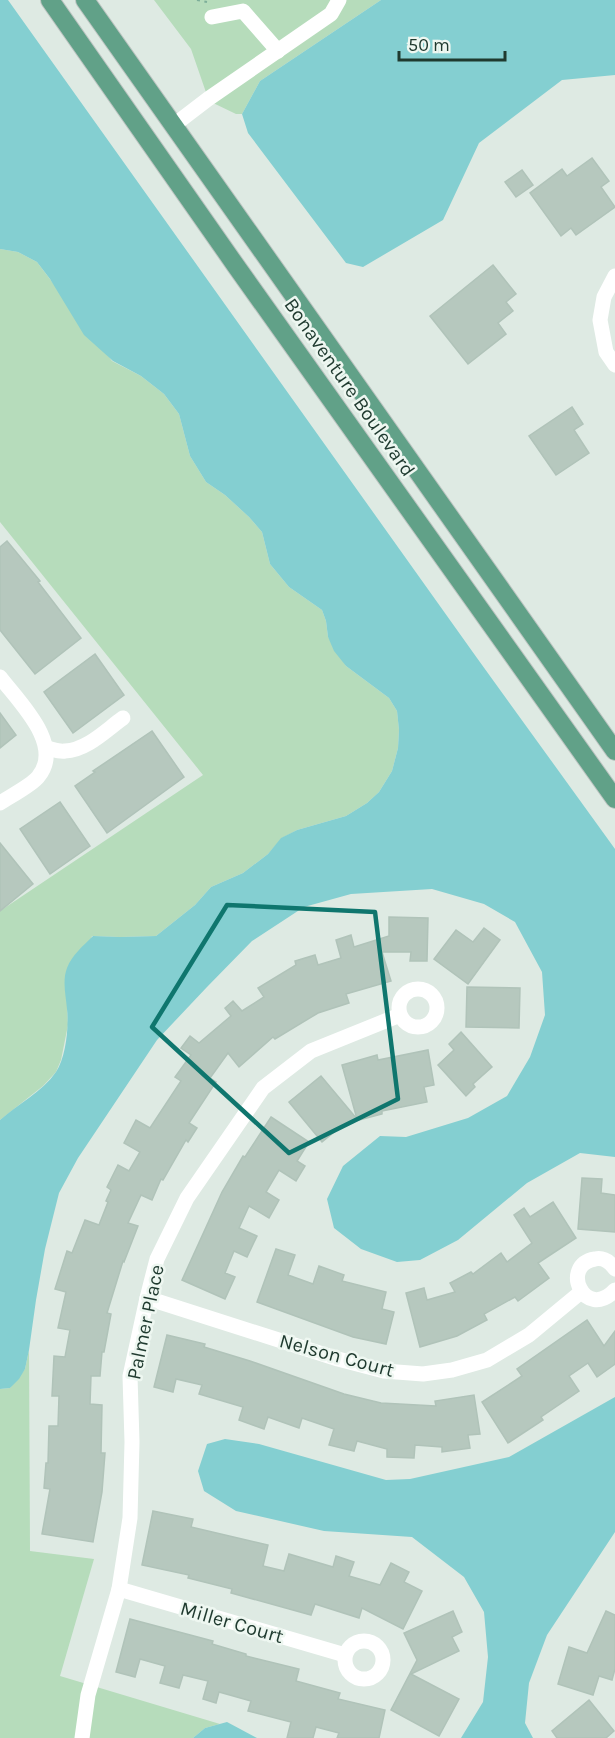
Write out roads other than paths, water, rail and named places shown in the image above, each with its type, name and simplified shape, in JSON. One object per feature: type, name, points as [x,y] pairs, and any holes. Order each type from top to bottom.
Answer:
[{"type":"main road","name":"Bonaventure Boulevard","points":[[50,0],[615,799]]},
{"type":"main road","name":"Bonaventure Boulevard","points":[[85,0],[615,751]]},
{"type":"street","points":[[174,125],[331,14],[339,0]]},
{"type":"street","points":[[212,17],[243,11],[278,51]]},
{"type":"street","points":[[615,276],[604,297],[600,320],[606,352],[615,365]]},
{"type":"street","points":[[0,677],[40,730],[46,748],[45,765],[38,777],[0,803]]},
{"type":"street","points":[[46,748],[65,752],[79,748],[123,718]]},
{"type":"street","name":"Palmer Place","points":[[82,1738],[88,1695],[119,1589],[129,1518],[132,1442],[130,1376],[158,1259],[187,1198],[263,1088],[312,1052],[400,1015]]},
{"type":"street","points":[[615,1269],[608,1262],[592,1259],[585,1262],[577,1276],[581,1292],[594,1300],[610,1296],[615,1290]]},
{"type":"street","name":"Nelson Court","points":[[147,1298],[338,1359],[384,1371],[423,1374],[452,1370],[487,1360],[529,1335],[581,1292]]},
{"type":"street","name":"Miller Court","points":[[119,1589],[345,1655]]},
{"type":"water","points":[[0,0],[8,0],[615,849],[615,1157],[580,1153],[527,1183],[458,1240],[420,1260],[397,1262],[361,1249],[334,1228],[327,1199],[343,1166],[380,1136],[406,1137],[468,1118],[507,1096],[530,1057],[545,1015],[542,972],[515,922],[484,904],[432,889],[351,894],[304,907],[252,941],[157,1040],[78,1158],[59,1193],[45,1249],[25,1369],[10,1388],[0,1389],[0,1120],[44,1086],[59,1066],[67,1033],[65,978],[72,959],[93,936],[156,936],[195,905],[211,887],[243,873],[268,854],[281,838],[297,830],[346,816],[367,803],[379,792],[392,771],[398,748],[399,730],[397,711],[389,698],[346,666],[334,651],[328,637],[322,610],[289,587],[270,564],[262,532],[225,495],[206,482],[190,456],[179,414],[164,394],[141,376],[113,361],[84,335],[37,262],[18,252],[0,249]]},
{"type":"water","points":[[381,0],[615,0],[615,75],[562,80],[479,143],[443,220],[363,267],[346,263],[248,133],[242,114],[260,81]]},
{"type":"water","points":[[615,1397],[615,1532],[547,1635],[529,1683],[525,1723],[533,1738],[461,1738],[483,1702],[488,1657],[484,1612],[464,1577],[412,1537],[324,1531],[236,1511],[204,1491],[198,1471],[207,1444],[225,1439],[259,1444],[386,1480],[410,1479],[509,1457]]},
{"type":"water","points":[[227,1722],[257,1738],[193,1738],[205,1728]]}]
